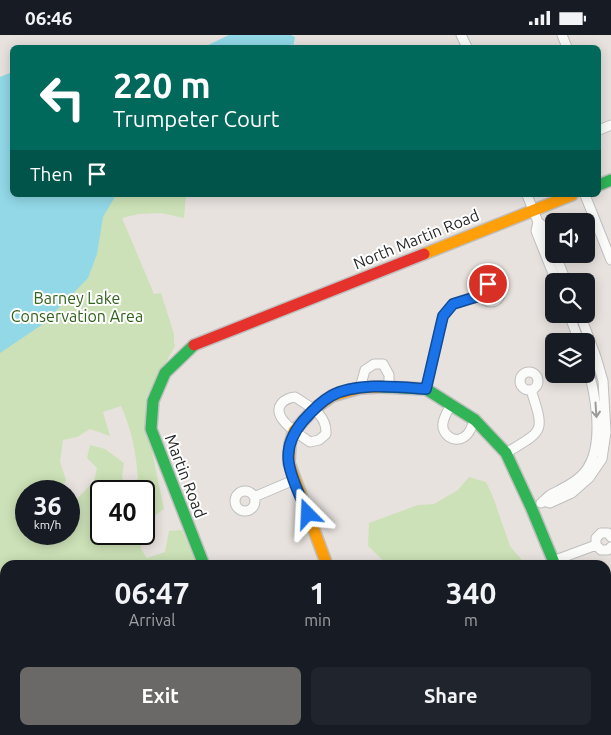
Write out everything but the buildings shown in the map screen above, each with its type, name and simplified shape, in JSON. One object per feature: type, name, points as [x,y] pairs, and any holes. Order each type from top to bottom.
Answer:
[{"type":"street","points":[[528,197],[538,222],[545,231]]},
{"type":"street","name":"North Martin Road","points":[[328,292],[566,197]]},
{"type":"street","points":[[586,197],[611,260]]},
{"type":"street","points":[[538,222],[536,231],[553,273]]},
{"type":"street","name":"Martin Road","points":[[202,560],[151,429],[153,401],[165,373],[192,346],[328,292]]},
{"type":"street","points":[[426,389],[443,316],[453,304],[482,295]]},
{"type":"street","points":[[544,501],[550,503],[572,493],[589,478],[602,459],[606,432],[602,381],[596,357],[583,323]]},
{"type":"street","points":[[360,388],[364,370],[374,364],[384,364],[389,375],[389,386]]},
{"type":"street","points":[[531,507],[569,485],[587,469],[597,434],[593,383]]},
{"type":"street","points":[[325,560],[289,463],[290,444],[294,431],[314,409],[332,395],[360,388],[389,386],[426,389],[475,420],[506,453],[553,560]]},
{"type":"street","points":[[506,453],[533,437],[540,426],[540,416],[531,390]]},
{"type":"street","points":[[295,397],[314,409],[323,418],[326,425],[326,434],[319,440],[310,442],[294,431],[283,421],[278,412],[280,405],[287,398],[295,397]]},
{"type":"street","points":[[451,404],[443,423],[445,433],[449,437],[454,439],[465,437],[475,420]]},
{"type":"street","points":[[254,497],[294,480]]},
{"type":"street","points":[[611,537],[608,533],[601,533],[596,538],[596,545],[601,550],[608,550],[611,547]]},
{"type":"street","points":[[561,560],[596,545]]},
{"type":"green space","name":"Barney Lake Conservation Area","points":[[0,183],[10,193],[10,197],[186,197],[184,218],[161,213],[138,214],[122,218],[154,294],[161,293],[174,334],[175,346],[146,398],[145,418],[164,509],[155,516],[155,480],[136,480],[138,479],[133,442],[121,406],[103,412],[110,436],[90,429],[77,437],[63,440],[60,462],[66,480],[15,480],[15,545],[80,545],[80,496],[90,485],[90,545],[141,545],[141,549],[147,558],[165,552],[169,531],[182,530],[195,560],[0,560]]},
{"type":"green space","name":"Barney Lake Conservation Area","points":[[90,445],[105,449],[124,463],[123,480],[94,480],[97,468],[87,458]]},
{"type":"green space","points":[[469,477],[486,482],[510,546],[522,560],[383,560],[368,546],[369,523],[418,505],[434,504],[458,490]]},
{"type":"water","points":[[229,35],[291,35],[295,37],[293,45],[208,45]]},
{"type":"water","points":[[10,73],[10,197],[115,197],[103,217],[97,254],[88,278],[43,324],[0,353],[0,77]]},
{"type":"traffic: fast","points":[[601,184],[611,180]]},
{"type":"traffic: fast","points":[[194,345],[165,373],[153,401],[151,429],[202,560]]},
{"type":"traffic: fast","points":[[381,387],[426,389],[475,420],[506,453],[553,560]]},
{"type":"traffic: slow","points":[[424,254],[567,197]]},
{"type":"traffic: slow","points":[[325,560],[289,463],[290,444],[294,431],[314,409],[332,396],[360,388],[381,387]]},
{"type":"traffic: jam","points":[[194,345],[424,254]]},
{"type":"route","points":[[308,514],[289,463],[290,444],[294,431],[314,409],[332,395],[360,388],[389,386],[426,389],[443,316],[453,304],[482,295],[483,289],[488,284]]}]
